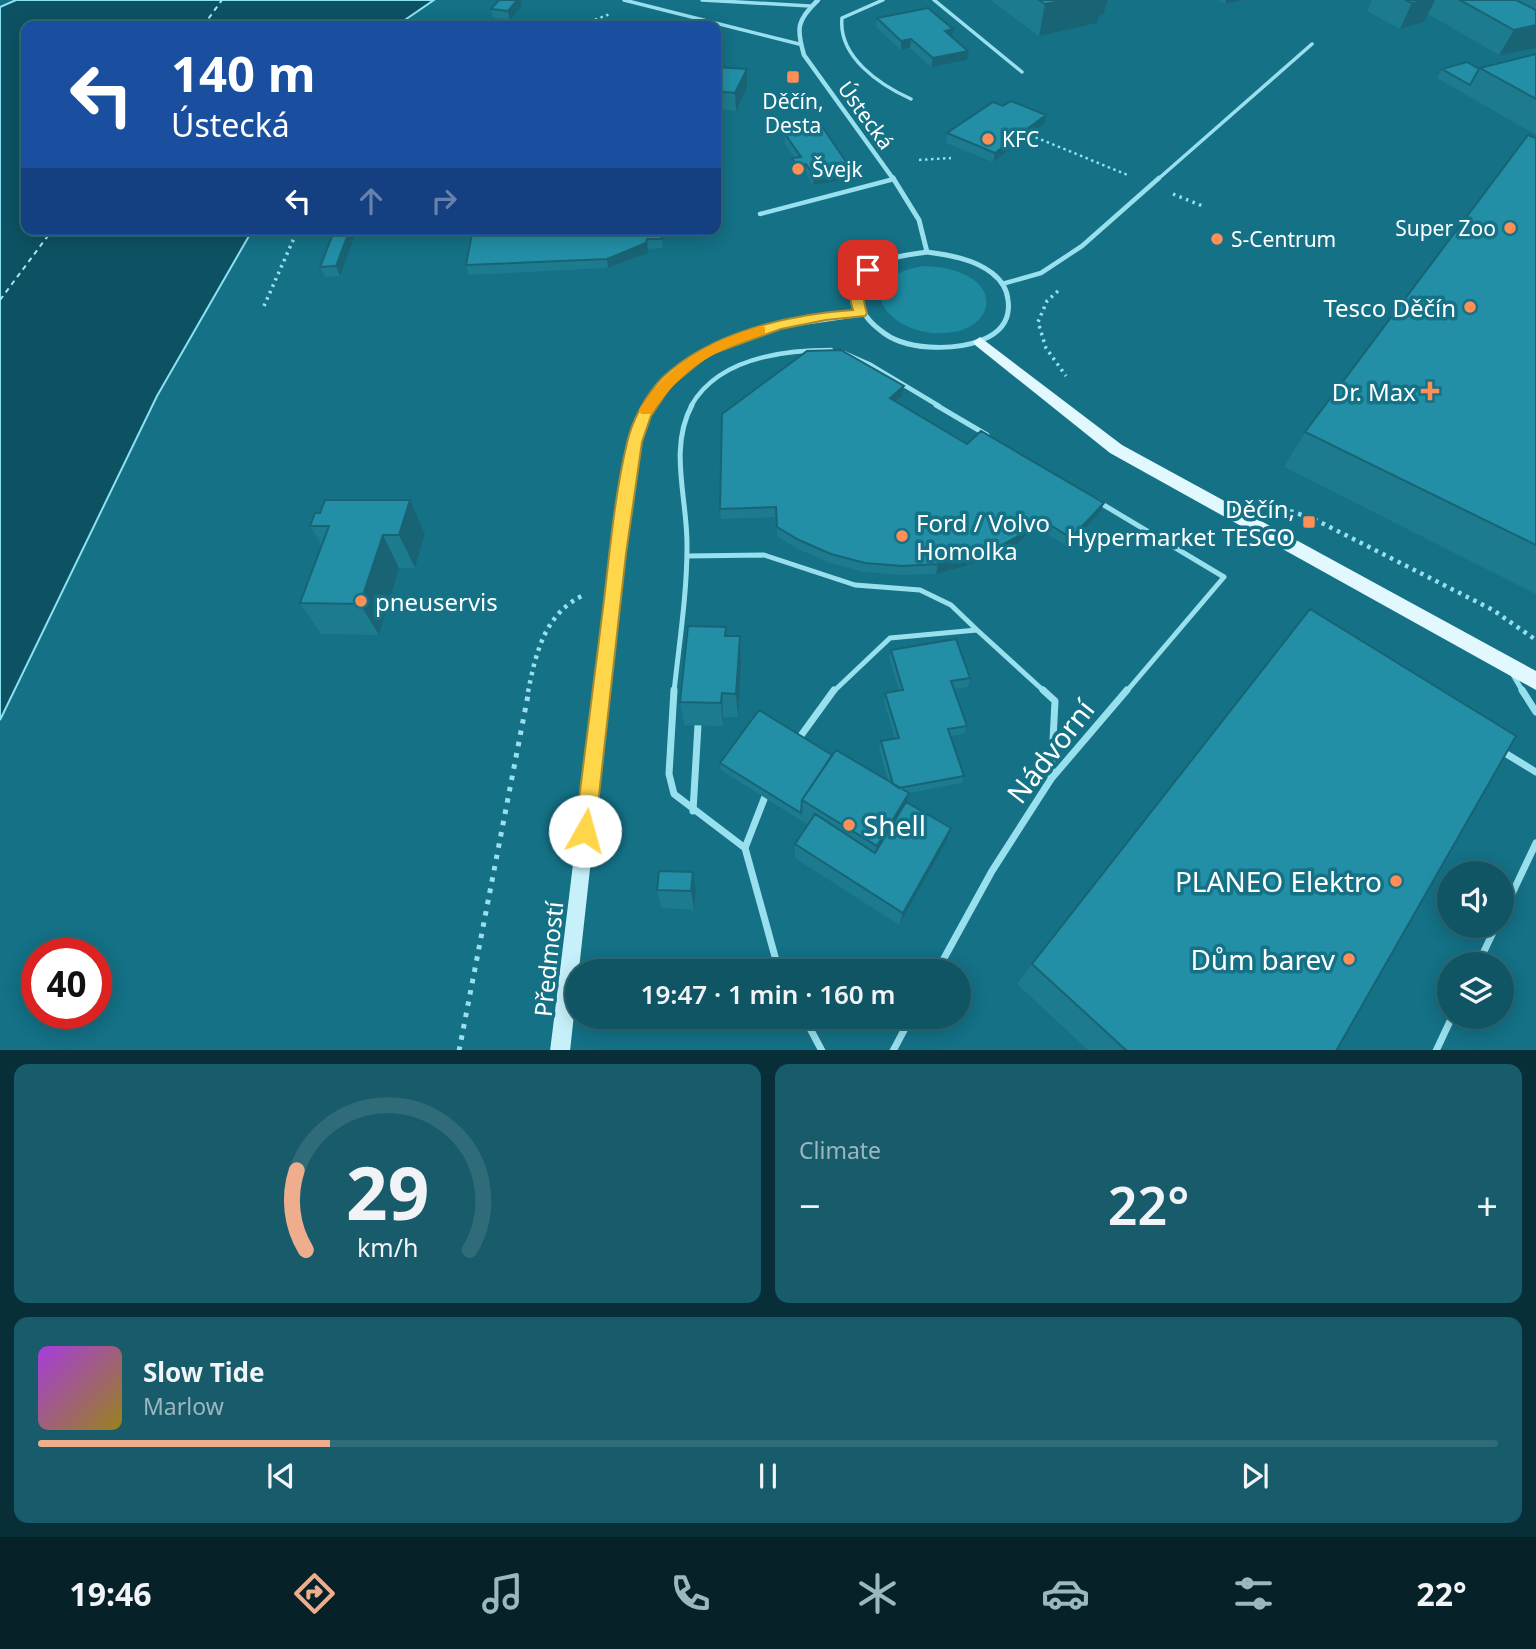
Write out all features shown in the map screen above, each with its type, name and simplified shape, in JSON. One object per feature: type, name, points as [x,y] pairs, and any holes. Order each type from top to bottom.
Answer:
[{"type":"main road","points":[[979,342],[1116,449],[1536,681]]},
{"type":"street","points":[[799,44],[799,22],[810,6],[818,0]]},
{"type":"street","name":"Ústecká","points":[[799,44],[829,92],[894,179],[919,220],[927,252]]},
{"type":"street","points":[[927,252],[971,261],[989,271],[1002,284],[1009,300],[1008,316],[998,331],[979,342],[958,348],[935,349],[890,338],[872,327],[860,313],[855,298],[858,283],[868,270],[884,260],[904,254],[927,252]]},
{"type":"street","name":"Předmostí","points":[[561,1050],[614,584],[635,442],[649,404],[666,383],[704,352],[778,325],[860,313]]},
{"type":"lane","points":[[624,0],[707,21]]},
{"type":"lane","points":[[702,0],[810,6]]},
{"type":"lane","points":[[883,0],[842,18],[843,34],[853,52],[886,87],[911,99]]},
{"type":"lane","points":[[934,0],[1022,72]]},
{"type":"lane","points":[[721,24],[799,44]]},
{"type":"lane","points":[[1002,284],[1041,273],[1061,262],[1312,44]]},
{"type":"lane","points":[[760,214],[894,179]]},
{"type":"lane","points":[[745,848],[674,794],[669,774],[687,556],[680,442],[692,402],[704,388],[748,360],[813,349],[850,354],[999,442]]},
{"type":"lane","name":"Nádvorní","points":[[944,959],[992,871],[1051,779],[1224,577],[1094,499]]},
{"type":"lane","points":[[687,556],[764,555],[855,585],[920,590],[951,605],[1055,701],[1051,779]]},
{"type":"lane","points":[[788,753],[833,691],[890,638],[976,630]]},
{"type":"lane","points":[[1506,665],[1536,712]]},
{"type":"lane","points":[[693,811],[698,725]]},
{"type":"lane","points":[[1489,743],[1536,772]]},
{"type":"lane","points":[[769,786],[745,848],[776,959]]},
{"type":"lane","points":[[1514,890],[1536,843]]},
{"type":"lane","points":[[810,1029],[821,1050]]},
{"type":"lane","points":[[894,1050],[905,1029]]},
{"type":"lane","points":[[1436,1050],[1446,1029]]},
{"type":"path","points":[[1030,135],[1152,185]]},
{"type":"path","points":[[919,160],[951,158]]},
{"type":"path","points":[[1179,184],[1170,192],[1205,207]]},
{"type":"path","points":[[264,306],[295,235]]},
{"type":"path","points":[[1065,285],[1047,300],[1038,322],[1046,348],[1068,378]]},
{"type":"path","points":[[1280,509],[1314,519],[1493,610],[1536,640]]},
{"type":"path","points":[[459,1050],[536,652],[556,612],[576,598],[614,584]]},
{"type":"shaded area","points":[[16,0],[434,0],[403,21],[21,21],[21,235],[250,235],[157,396],[0,720],[0,7]]},
{"type":"shaded area","points":[[924,266],[954,271],[979,284],[984,292],[986,307],[978,320],[962,330],[939,333],[917,330],[899,322],[886,310],[881,297],[884,285],[898,274]]},
{"type":"building","points":[[499,0],[517,0],[508,11],[491,9]]},
{"type":"building","points":[[1039,0],[1066,0],[1045,4]]},
{"type":"building","points":[[1405,0],[1426,0],[1412,3]]},
{"type":"building","points":[[1460,0],[1516,0],[1536,10],[1536,25],[1514,30]]},
{"type":"building","points":[[928,8],[953,29],[945,31],[968,51],[933,58],[911,39],[901,41],[877,18]]},
{"type":"building","points":[[1536,54],[1536,99],[1480,68]]},
{"type":"building","points":[[1467,62],[1479,69],[1470,85],[1442,69]]},
{"type":"building","points":[[721,67],[747,69],[735,93],[721,92]]},
{"type":"building","name":"KFC","points":[[1011,101],[1046,115],[995,153],[947,133],[993,102],[1003,106]]},
{"type":"building","points":[[817,119],[851,169],[814,176],[806,164],[797,166],[792,158],[801,157],[785,134],[788,134],[783,125]]},
{"type":"building","name":"Tesco Děčín","points":[[1528,135],[1536,138],[1536,545],[1305,432]]},
{"type":"building","points":[[333,235],[348,235],[336,266],[320,267]]},
{"type":"building","points":[[472,235],[662,235],[662,239],[647,239],[646,243],[607,259],[466,265]]},
{"type":"building","points":[[841,350],[904,386],[890,398],[967,444],[981,431],[1104,503],[1071,538],[1039,518],[1020,535],[993,550],[938,564],[902,566],[865,563],[831,554],[799,540],[777,527],[776,507],[720,509],[722,414],[807,351]]},
{"type":"building","points":[[325,500],[410,500],[399,535],[383,535],[360,604],[300,603],[329,526],[310,526],[315,513],[320,513]]},
{"type":"building","points":[[1310,609],[1516,736],[1445,861],[1437,861],[1437,874],[1337,1050],[1126,1050],[1032,964]]},
{"type":"building","points":[[688,626],[726,627],[725,636],[740,636],[736,694],[722,693],[721,703],[680,702]]},
{"type":"building","points":[[956,639],[970,678],[951,681],[967,726],[948,729],[964,776],[899,788],[893,784],[881,741],[899,738],[885,693],[903,690],[891,650]]},
{"type":"building","points":[[759,710],[832,755],[802,800],[801,813],[720,763]]},
{"type":"building","points":[[836,750],[909,793],[877,846],[802,800]]},
{"type":"building","points":[[906,802],[951,828],[903,913],[795,844],[815,814],[875,853]]},
{"type":"building","points":[[659,871],[693,872],[691,891],[657,890]]},
{"type":"ferry route","points":[[207,21],[222,0]]},
{"type":"ferry route","points":[[0,300],[49,235]]},
{"type":"slow traffic","points":[[646,410],[655,395],[690,361],[721,344],[761,331]]},
{"type":"place","name":"Děčín, Desta","points":[[793,77]]},
{"type":"place","name":"KFC","points":[[988,139]]},
{"type":"place","name":"Švejk","points":[[798,169]]},
{"type":"place","name":"Super Zoo","points":[[1510,228]]},
{"type":"place","name":"S-Centrum","points":[[1217,239]]},
{"type":"place","name":"Tesco Děčín","points":[[1470,307]]},
{"type":"place","name":"Dr. Max","points":[[1430,391]]},
{"type":"place","name":"Děčín, Hypermarket TESCO","points":[[1309,522]]},
{"type":"place","name":"Ford / Volvo Homolka","points":[[902,536]]},
{"type":"place","name":"pneuservis","points":[[361,601]]},
{"type":"place","name":"Shell","points":[[849,825]]},
{"type":"place","name":"PLANEO Elektro","points":[[1396,881]]},
{"type":"place","name":"Dům barev","points":[[1349,959]]},
{"type":"route","points":[[585,831],[618,554],[635,442],[649,404],[677,371],[721,344],[778,325],[860,313],[855,298],[858,283],[868,270]]}]
